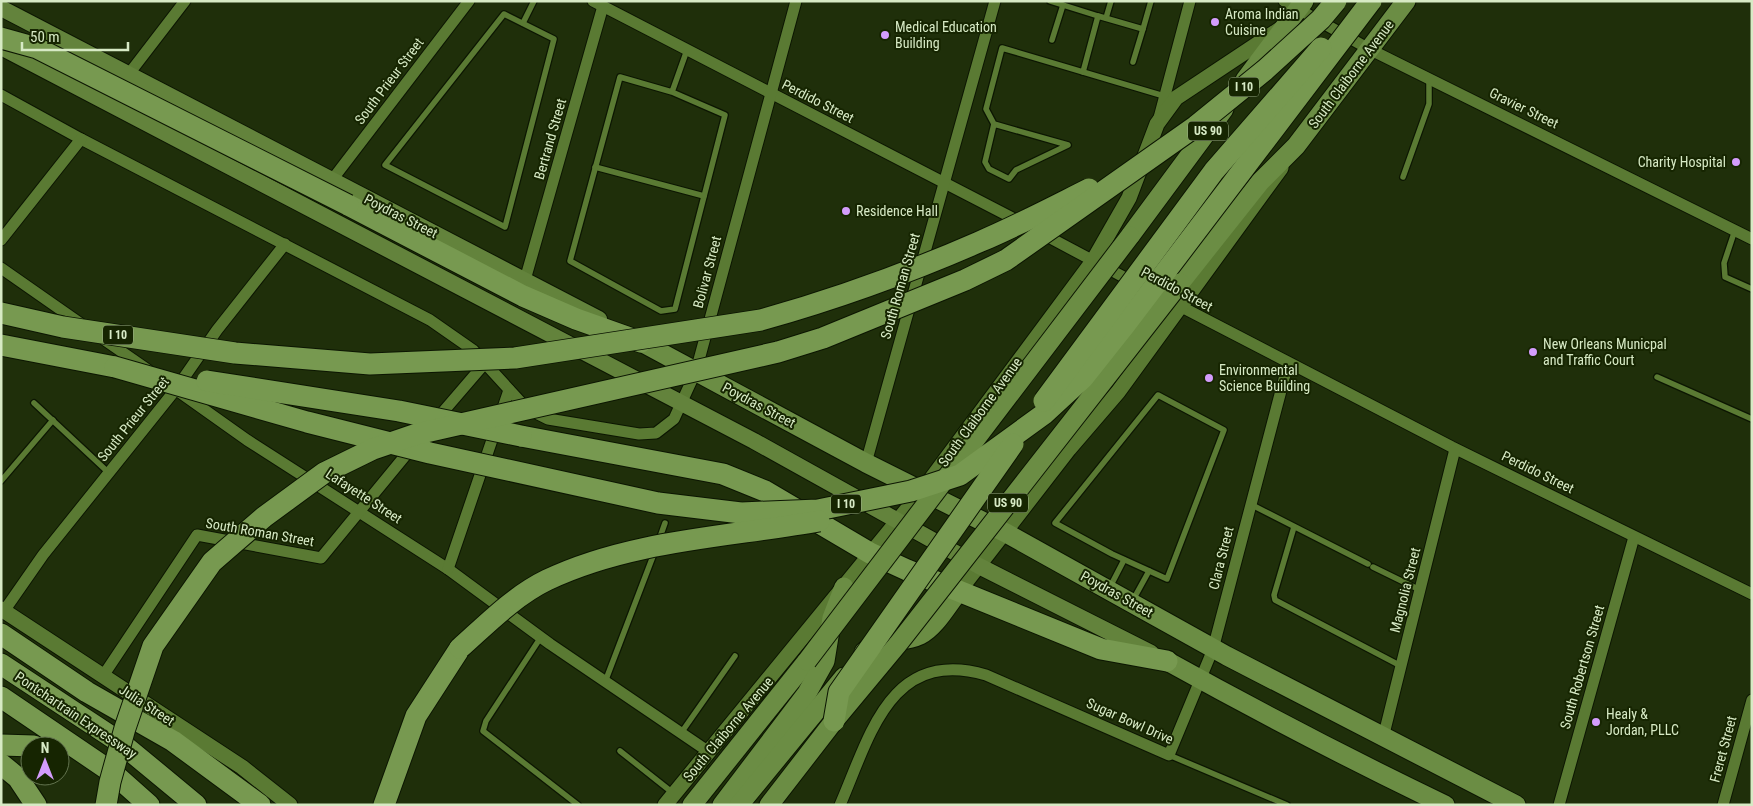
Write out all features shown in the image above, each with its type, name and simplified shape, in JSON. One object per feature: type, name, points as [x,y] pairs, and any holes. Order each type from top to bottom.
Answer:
[{"type":"highway","name":"I 10","points":[[1,313],[63,327],[235,353],[370,364],[515,358],[761,320],[868,287],[980,242],[1143,163],[1196,126],[1266,70],[1321,19],[1336,1]]},
{"type":"highway","points":[[834,721],[839,692],[982,486],[1085,344],[1214,170],[1305,65],[1364,1]]},
{"type":"highway","name":"I 10","points":[[1,345],[115,367],[307,422],[430,453],[658,503],[741,512],[818,510],[917,490],[960,475],[1044,414],[1083,378],[1126,326],[1371,1]]},
{"type":"highway","points":[[1,38],[37,48],[348,205],[523,296],[576,319],[643,343]]},
{"type":"highway","points":[[106,805],[110,782],[125,728],[153,646],[212,562],[264,516],[324,473],[373,449],[417,434],[778,352],[823,338],[965,280],[1006,260],[1143,163]]},
{"type":"highway","points":[[115,367],[399,411],[534,439],[723,474],[764,491],[870,553],[960,591],[1101,649],[1167,661]]},
{"type":"highway","points":[[384,805],[416,716],[460,648],[512,602],[546,580],[586,564],[621,554],[870,511],[917,490]]},
{"type":"highway","points":[[1,634],[87,692],[173,741],[260,805]]},
{"type":"highway","name":"Pontchartrain Expressway","points":[[1,664],[121,742],[196,805]]},
{"type":"highway","name":"Pontchartrain Expressway","points":[[1,697],[113,774],[149,805]]},
{"type":"highway","points":[[173,741],[237,805]]},
{"type":"highway","points":[[1,745],[20,746]]},
{"type":"highway","points":[[70,756],[113,774]]},
{"type":"highway","points":[[1,764],[18,778],[36,805]]},
{"type":"main road","name":"South Claiborne Avenue","points":[[769,805],[834,721],[898,644],[1260,182],[1296,146],[1406,1]]},
{"type":"main road","name":"South Claiborne Avenue","points":[[692,805],[807,661],[1130,236],[1286,26],[1295,4]]},
{"type":"main road","name":"Poydras Street","points":[[1,8],[130,73],[526,280],[917,490],[1006,533],[1213,649],[1516,805]]},
{"type":"main road","points":[[1,47],[683,403],[979,566],[1167,661],[1341,756],[1445,805]]},
{"type":"main road","points":[[739,805],[781,740],[825,661],[832,618],[844,587]]},
{"type":"main road","points":[[722,805],[867,650],[880,642],[901,641],[921,634],[960,591]]},
{"type":"street","points":[[108,102],[185,1]]},
{"type":"street","name":"South Prieur Street","points":[[332,180],[469,1]]},
{"type":"street","name":"Bolivar Street","points":[[509,390],[526,408],[548,419],[639,434],[656,433],[674,419],[683,403],[696,371],[796,1]]},
{"type":"street","name":"South Roman Street","points":[[866,463],[995,1]]},
{"type":"street","points":[[1157,124],[1190,1]]},
{"type":"street","name":"Perdido Street","points":[[598,4],[945,182],[1288,364],[1752,594]]},
{"type":"street","name":"Bertrand Street","points":[[526,280],[598,4]]},
{"type":"street","name":"Gravier Street","points":[[1295,4],[1369,49],[1752,238]]},
{"type":"street","name":"South Claiborne Avenue","points":[[670,800],[896,522],[917,490],[1093,260],[1129,198],[1157,124],[1176,98],[1286,26]]},
{"type":"street","points":[[1,95],[81,139],[430,320],[467,345],[485,363],[509,390],[448,569]]},
{"type":"street","points":[[1,240],[81,139]]},
{"type":"street","name":"South Claiborne Avenue","points":[[960,591],[1069,449],[1118,392],[1296,146]]},
{"type":"street","name":"South Prieur Street","points":[[3,610],[43,555],[176,390],[217,330],[285,244]]},
{"type":"street","name":"Lafayette Street","points":[[1,268],[247,440],[448,569],[605,682],[709,752]]},
{"type":"street","name":"South Roman Street","points":[[103,676],[197,535],[320,558],[389,474],[485,363]]},
{"type":"street","name":"Clara Street","points":[[1169,755],[1213,649],[1288,364]]},
{"type":"street","name":"Magnolia Street","points":[[1383,738],[1455,448]]},
{"type":"street","name":"South Robertson Street","points":[[1559,805],[1634,537]]},
{"type":"street","name":"Julia Street","points":[[3,610],[242,767],[290,805]]},
{"type":"street","name":"Sugar Bowl Drive","points":[[840,805],[877,718],[890,699],[924,673],[943,669],[961,669],[986,674],[1169,755]]},
{"type":"street","name":"Freret Street","points":[[1723,805],[1752,700]]},
{"type":"lane","points":[[523,23],[534,1]]},
{"type":"lane","points":[[1050,1],[1066,4],[1098,16],[1143,29]]},
{"type":"lane","points":[[1106,18],[1111,1]]},
{"type":"lane","points":[[1133,62],[1151,1]]},
{"type":"lane","points":[[1052,40],[1066,4]]},
{"type":"lane","points":[[504,14],[523,23],[554,40],[505,227],[385,165],[504,14]]},
{"type":"lane","points":[[1083,72],[1098,16]]},
{"type":"lane","points":[[994,124],[1068,144],[1016,170],[1010,179],[989,169],[985,162],[994,124],[986,109],[1002,48],[1164,96]]},
{"type":"lane","points":[[672,92],[687,50]]},
{"type":"lane","points":[[620,77],[672,92],[725,115],[675,309],[662,311],[570,261],[620,77]]},
{"type":"lane","points":[[1403,177],[1429,104],[1429,78]]},
{"type":"lane","points":[[595,167],[704,196]]},
{"type":"lane","points":[[1735,230],[1724,263],[1725,277],[1752,289]]},
{"type":"lane","points":[[1657,377],[1752,419]]},
{"type":"lane","points":[[1158,395],[1224,430],[1167,579],[1124,560],[1055,523],[1158,395]]},
{"type":"lane","points":[[34,403],[109,473]]},
{"type":"lane","points":[[1,481],[53,420]]},
{"type":"lane","points":[[1250,504],[1420,590]]},
{"type":"lane","points":[[605,682],[665,523]]},
{"type":"lane","points":[[1294,527],[1274,595],[1276,600],[1401,666]]},
{"type":"lane","points":[[1108,589],[1124,560]]},
{"type":"lane","points":[[1132,602],[1149,571]]},
{"type":"lane","points":[[541,637],[486,721],[483,731],[578,805]]},
{"type":"lane","points":[[681,733],[735,656]]},
{"type":"lane","points":[[620,751],[670,800]]},
{"type":"lane","name":"Sugar Bowl Drive","points":[[1169,755],[1287,805]]},
{"type":"place","name":"Aroma Indian Cuisine","points":[[1215,22]]},
{"type":"place","name":"Medical Education Building","points":[[885,35]]},
{"type":"place","name":"Charity Hospital","points":[[1736,162]]},
{"type":"place","name":"Residence Hall","points":[[846,211]]},
{"type":"place","name":"New Orleans Municpal and Traffic Court","points":[[1533,352]]},
{"type":"place","name":"Environmental Science Building","points":[[1209,378]]},
{"type":"place","name":"Healy & Jordan, PLLC","points":[[1596,722]]}]
